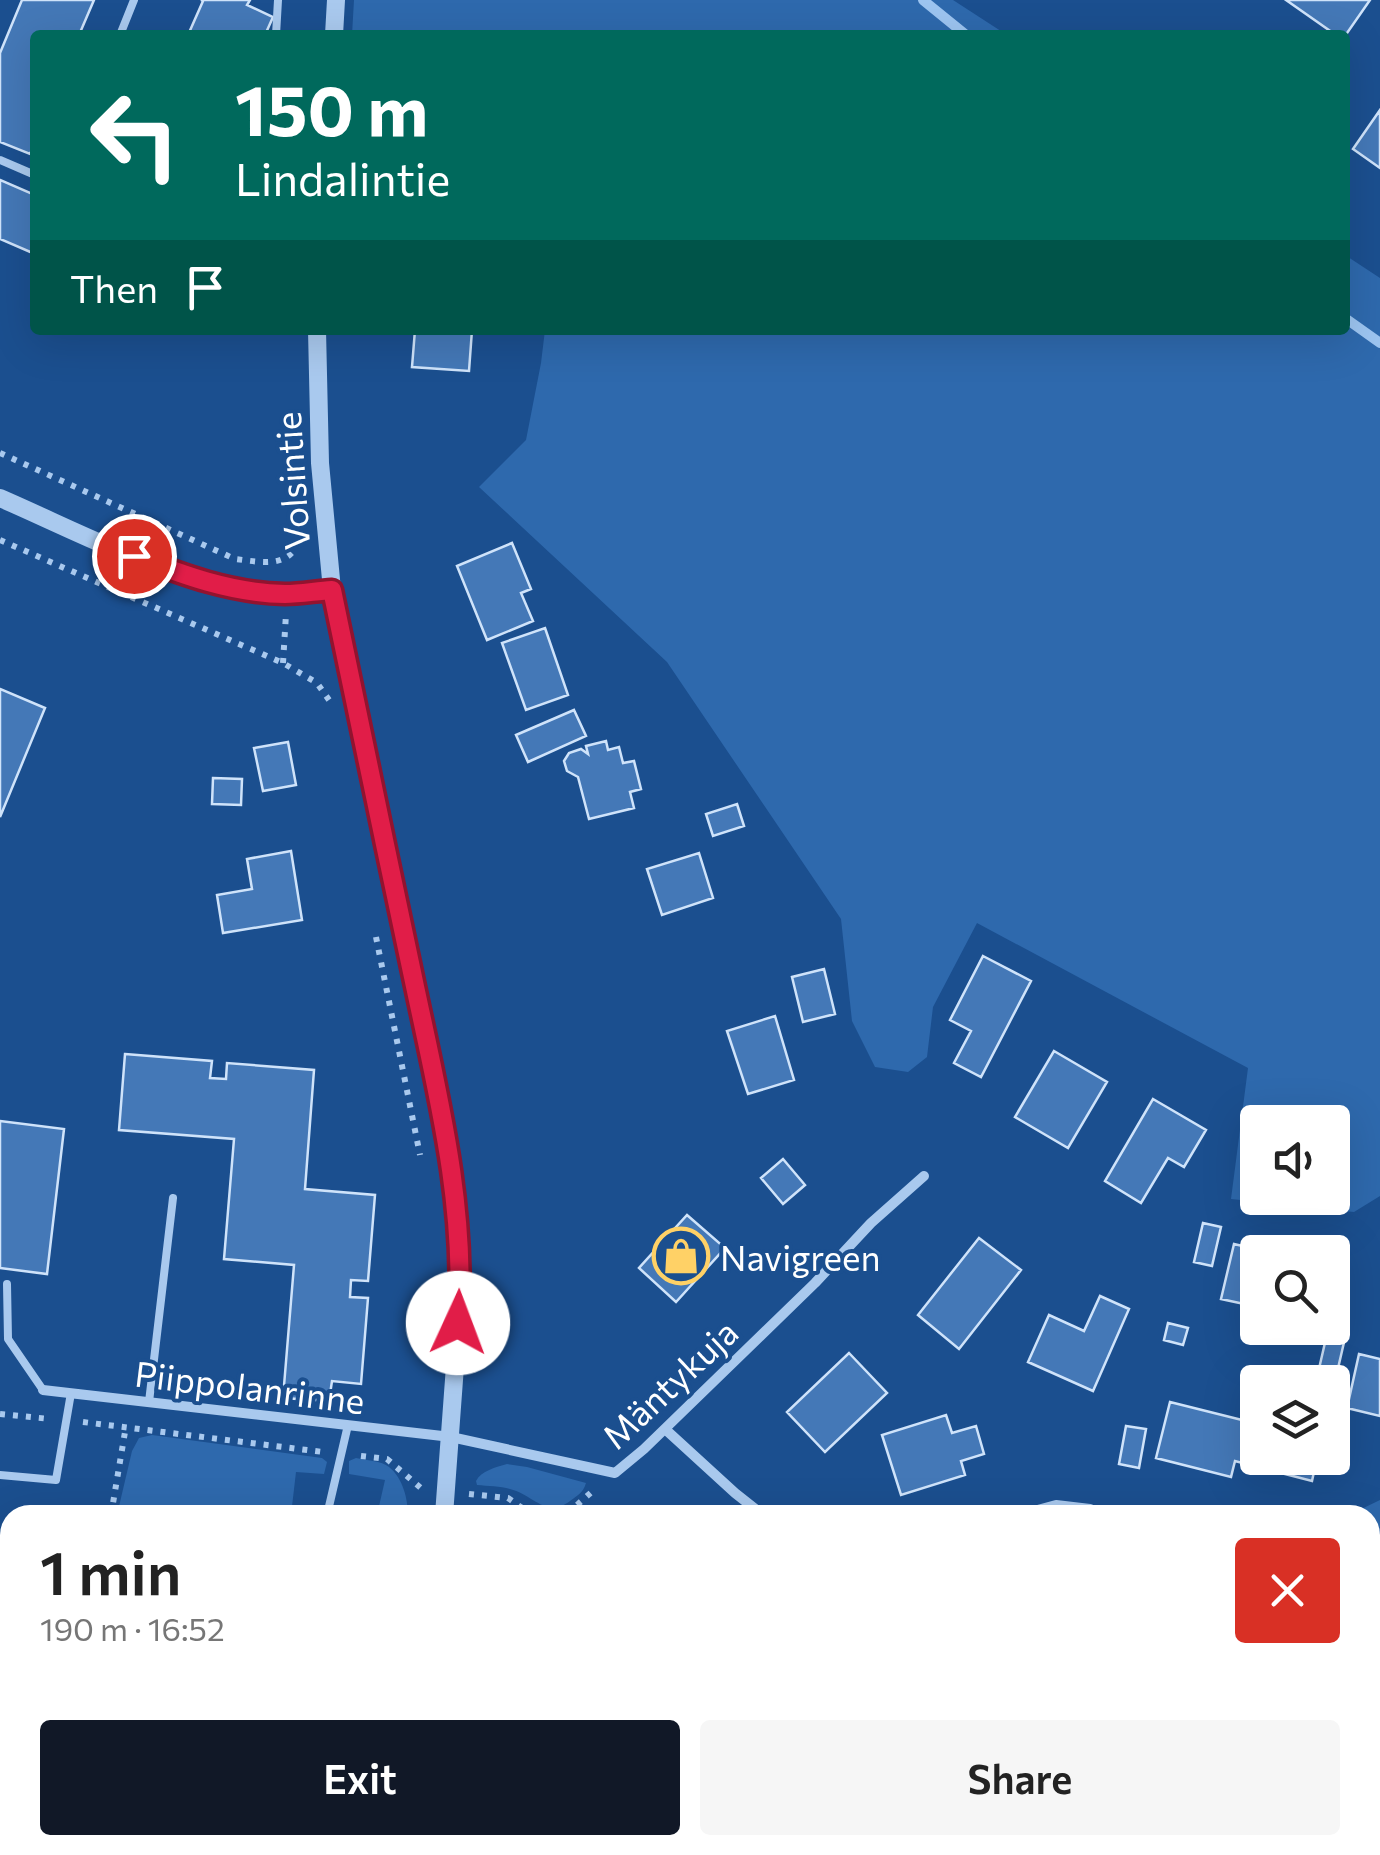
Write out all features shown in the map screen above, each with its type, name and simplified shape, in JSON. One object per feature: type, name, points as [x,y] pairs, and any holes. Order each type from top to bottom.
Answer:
[{"type":"street","points":[[334,30],[336,0]]},
{"type":"street","name":"Volsintie","points":[[317,335],[320,463],[332,590],[438,1097],[458,1213],[461,1285],[445,1505]]},
{"type":"street","points":[[0,498],[194,580],[287,594],[332,590]]},
{"type":"street","name":"Mäntykuja","points":[[451,1438],[615,1473],[924,1176]]},
{"type":"street","name":"Piippolanrinne","points":[[43,1390],[451,1438]]},
{"type":"street","points":[[665,1429],[751,1505]]},
{"type":"lane","points":[[122,30],[134,0]]},
{"type":"lane","points":[[276,30],[278,0]]},
{"type":"lane","points":[[0,160],[30,172]]},
{"type":"lane","points":[[149,1402],[173,1198]]},
{"type":"lane","points":[[7,1284],[8,1339],[43,1390]]},
{"type":"lane","points":[[0,1475],[56,1480],[72,1393]]},
{"type":"lane","points":[[330,1505],[348,1425]]},
{"type":"path","points":[[0,453],[235,559],[274,562],[286,558]]},
{"type":"path","points":[[0,540],[284,663],[317,683],[330,701]]},
{"type":"path","points":[[375,931],[421,1161]]},
{"type":"path","points":[[0,1414],[387,1460],[420,1489],[508,1498],[518,1505]]},
{"type":"path","points":[[112,1505],[126,1426]]},
{"type":"path","points":[[418,1502],[424,1435]]},
{"type":"path","points":[[577,1505],[615,1473]]},
{"type":"shaded area","points":[[354,0],[953,0],[999,30],[352,30]]},
{"type":"shaded area","points":[[1350,258],[1380,278],[1380,1196],[1350,1212],[1350,1105],[1243,1105],[1248,1068],[977,923],[933,1007],[927,1057],[908,1072],[875,1067],[852,1021],[841,919],[667,662],[479,487],[526,440],[544,335],[1350,335]]},
{"type":"shaded area","points":[[1240,1130],[1240,1200],[1231,1199]]},
{"type":"shaded area","points":[[152,1435],[322,1458],[327,1462],[324,1474],[296,1472],[292,1505],[119,1505],[132,1451],[139,1438]]},
{"type":"shaded area","points":[[356,1458],[389,1467],[398,1477],[407,1505],[379,1505],[385,1480],[349,1474],[349,1461]]},
{"type":"shaded area","points":[[507,1464],[586,1483],[578,1495],[563,1505],[542,1505],[510,1489],[477,1485],[476,1481],[489,1470]]},
{"type":"building","points":[[22,0],[94,0],[81,30],[30,30],[30,154],[0,142],[0,53]]},
{"type":"building","points":[[250,0],[247,5],[273,17],[267,30],[190,30],[203,1]]},
{"type":"building","points":[[1286,0],[1370,0],[1349,30],[1329,30]]},
{"type":"building","points":[[1380,110],[1380,168],[1353,149]]},
{"type":"building","points":[[0,180],[30,193],[30,252],[0,239]]},
{"type":"building","points":[[415,335],[472,335],[469,371],[412,367]]},
{"type":"building","points":[[512,543],[531,589],[521,593],[533,621],[487,640],[457,566]]},
{"type":"building","points":[[545,628],[568,695],[526,710],[502,643]]},
{"type":"building","points":[[0,689],[45,708],[0,817]]},
{"type":"building","points":[[574,710],[586,736],[528,762],[516,735]]},
{"type":"building","points":[[606,741],[608,750],[619,747],[623,763],[634,761],[641,789],[630,792],[634,808],[589,819],[578,777],[567,771],[564,761],[569,753],[581,749],[588,754],[586,746]]},
{"type":"building","points":[[288,742],[296,785],[263,791],[254,748]]},
{"type":"building","points":[[213,778],[242,779],[241,805],[212,804]]},
{"type":"building","points":[[737,804],[744,826],[713,836],[706,814]]},
{"type":"building","points":[[291,851],[302,920],[223,933],[217,895],[252,889],[247,859]]},
{"type":"building","points":[[699,853],[713,898],[662,915],[647,869]]},
{"type":"building","points":[[983,956],[1031,981],[981,1077],[954,1063],[971,1031],[950,1020]]},
{"type":"building","points":[[824,969],[835,1014],[803,1022],[792,977]]},
{"type":"building","points":[[775,1016],[794,1080],[748,1094],[727,1031]]},
{"type":"building","points":[[1054,1051],[1107,1082],[1068,1148],[1015,1117]]},
{"type":"building","points":[[125,1054],[212,1061],[210,1078],[226,1079],[227,1063],[314,1070],[305,1189],[375,1195],[368,1281],[351,1280],[350,1297],[368,1298],[361,1384],[332,1381],[329,1401],[283,1398],[294,1265],[224,1259],[234,1139],[119,1130]]},
{"type":"building","points":[[1153,1099],[1206,1130],[1184,1167],[1168,1158],[1141,1203],[1105,1181]]},
{"type":"building","points":[[0,1121],[64,1129],[47,1274],[0,1268]]},
{"type":"building","points":[[783,1159],[805,1185],[783,1204],[761,1178]]},
{"type":"building","points":[[687,1215],[725,1248],[676,1302],[639,1268]]},
{"type":"building","points":[[1203,1223],[1221,1227],[1212,1266],[1194,1262]]},
{"type":"building","points":[[979,1238],[1021,1270],[959,1349],[918,1315]]},
{"type":"building","points":[[1234,1244],[1240,1245],[1240,1303],[1221,1299]]},
{"type":"building","points":[[1100,1296],[1129,1309],[1093,1391],[1028,1362],[1049,1315],[1084,1331]]},
{"type":"building","points":[[1168,1323],[1188,1328],[1183,1345],[1164,1340]]},
{"type":"building","points":[[1324,1345],[1343,1345],[1339,1365],[1320,1365]]},
{"type":"building","points":[[849,1353],[887,1393],[825,1452],[787,1412]]},
{"type":"building","points":[[1359,1354],[1380,1359],[1380,1416],[1350,1409]]},
{"type":"building","points":[[1170,1402],[1240,1420],[1240,1462],[1235,1461],[1231,1477],[1156,1458]]},
{"type":"building","points":[[946,1415],[952,1433],[976,1426],[984,1454],[961,1461],[965,1475],[901,1495],[882,1435]]},
{"type":"building","points":[[1126,1426],[1146,1429],[1139,1468],[1119,1464]]},
{"type":"building","points":[[1289,1475],[1313,1475],[1312,1481]]},
{"type":"waterway","points":[[923,0],[960,30]]},
{"type":"waterway","points":[[1350,322],[1380,343]]},
{"type":"place","name":"Navigreen","points":[[681,1256]]},
{"type":"route","points":[[134,556],[194,580],[241,590],[287,594],[332,590],[438,1097],[458,1213],[458,1323]]}]
